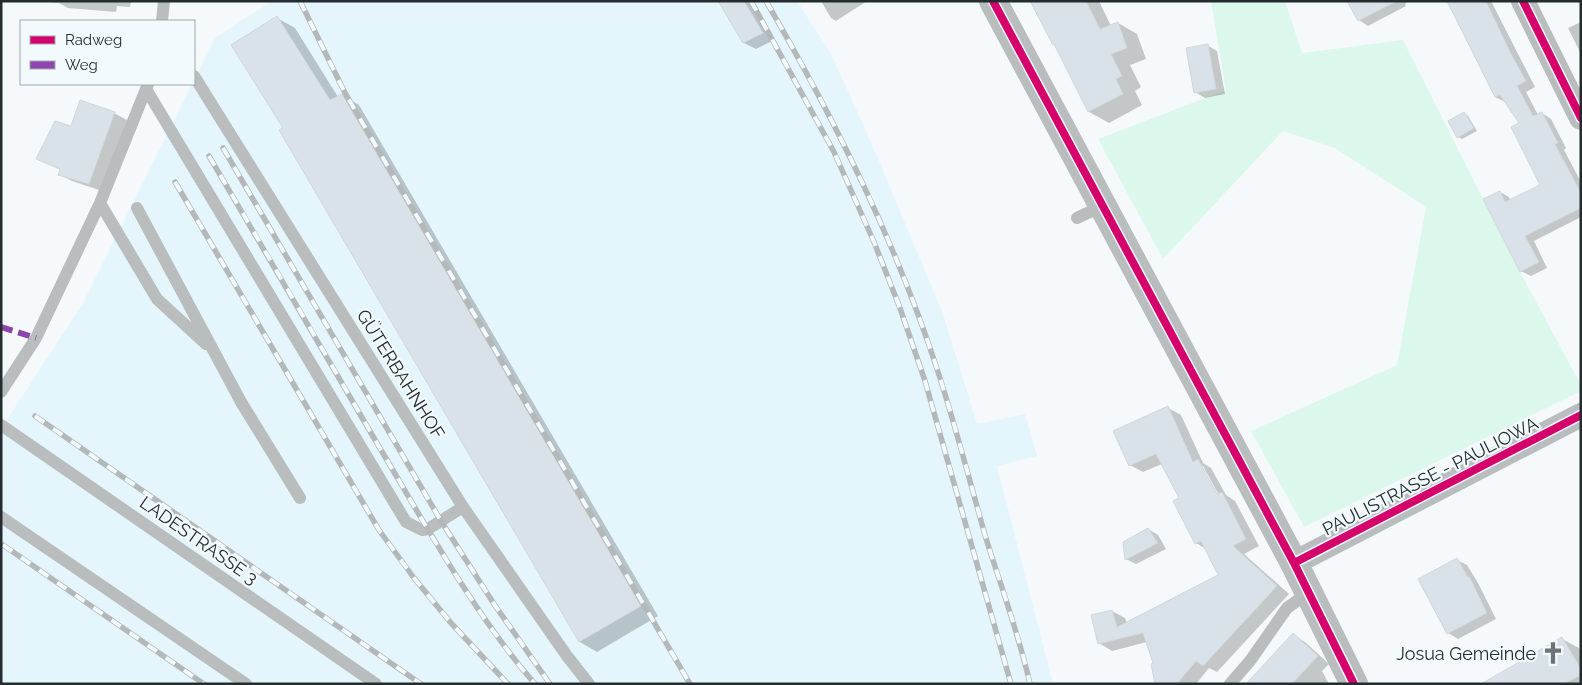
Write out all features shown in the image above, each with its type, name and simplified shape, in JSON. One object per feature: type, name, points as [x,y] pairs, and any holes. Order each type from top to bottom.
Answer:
[{"type":"street","points":[[994,1],[1294,563],[1354,684]]},
{"type":"street","points":[[1523,1],[1581,118]]},
{"type":"street","name":"PAULISTRASSE - PAULIOWA","points":[[1294,563],[1581,415]]},
{"type":"lane","points":[[162,20],[164,1]]},
{"type":"lane","name":"GÜTERBAHNHOF","points":[[195,78],[463,507],[566,656],[589,684]]},
{"type":"lane","points":[[147,86],[406,522],[422,530],[428,529],[463,507]]},
{"type":"lane","points":[[1,392],[36,338],[100,203],[147,86]]},
{"type":"lane","points":[[100,203],[157,299],[213,350]]},
{"type":"lane","points":[[1077,218],[1102,206]]},
{"type":"lane","points":[[137,208],[242,402],[300,498]]},
{"type":"lane","name":"LADESTRASSE 3","points":[[1,425],[376,684]]},
{"type":"lane","points":[[1,517],[246,684]]},
{"type":"lane","points":[[1230,684],[1250,661],[1287,608],[1308,593]]},
{"type":"shaded area","points":[[272,1],[797,1],[831,54],[874,149],[943,314],[977,424],[1025,414],[1037,456],[997,466],[1053,684],[1,684],[1,429],[83,303],[192,85],[195,85],[195,78],[215,38]]},
{"type":"green space","points":[[1211,1],[1285,1],[1302,53],[1403,40],[1520,272],[1581,385],[1581,391],[1304,527],[1251,431],[1397,365],[1426,207],[1335,148],[1283,131],[1163,259],[1098,139],[1226,90]]},
{"type":"building","points":[[718,1],[744,1],[763,33],[743,43]]},
{"type":"building","points":[[1030,1],[1086,1],[1100,29],[1118,22],[1127,48],[1111,54],[1122,76],[1116,79],[1123,94],[1088,112]]},
{"type":"building","points":[[1347,1],[1397,1],[1358,21]]},
{"type":"building","points":[[1447,1],[1486,1],[1526,81],[1517,86],[1533,116],[1542,112],[1558,143],[1555,144],[1581,193],[1581,208],[1525,236],[1539,262],[1520,272],[1483,199],[1500,191],[1505,202],[1540,185],[1511,127],[1519,123],[1500,95],[1495,97]]},
{"type":"building","points":[[277,16],[330,100],[342,94],[641,606],[579,642],[279,130],[283,128],[231,45]]},
{"type":"building","points":[[1208,44],[1216,89],[1194,93],[1186,48]]},
{"type":"building","points":[[80,100],[115,112],[89,184],[58,175],[60,169],[36,159],[55,121],[71,126]]},
{"type":"building","points":[[1464,112],[1474,128],[1457,138],[1448,121]]},
{"type":"building","points":[[1168,406],[1193,462],[1198,459],[1217,494],[1222,492],[1246,539],[1233,546],[1277,586],[1203,666],[1196,661],[1177,684],[1155,684],[1151,664],[1153,663],[1143,633],[1098,644],[1091,615],[1112,610],[1117,627],[1218,575],[1201,541],[1195,544],[1173,501],[1179,498],[1156,454],[1129,466],[1113,431]]},
{"type":"building","points":[[1148,528],[1158,543],[1125,560],[1123,542]]},
{"type":"building","points":[[1457,558],[1469,576],[1487,613],[1447,634],[1418,579]]},
{"type":"building","points":[[1293,633],[1318,656],[1292,684],[1246,684]]},
{"type":"building","name":"Josua Gemeinde","points":[[1562,637],[1581,669],[1581,675],[1564,684],[1481,684]]},
{"type":"railway","points":[[300,1],[345,93],[690,684]]},
{"type":"railway","points":[[751,1],[834,152],[874,242],[900,308],[925,381],[1011,684]]},
{"type":"railway","points":[[766,1],[816,91],[863,183],[904,278],[939,375],[1030,684]]},
{"type":"railway","points":[[223,148],[441,521],[494,604],[550,684]]},
{"type":"railway","points":[[209,156],[453,571],[492,629],[535,684]]},
{"type":"railway","points":[[175,182],[379,530],[414,578],[451,623],[508,684]]},
{"type":"railway","points":[[35,416],[421,684]]},
{"type":"railway","points":[[3,545],[204,684]]},
{"type":"marked path","points":[[1,327],[36,338]]},
{"type":"cycle path","points":[[993,1],[1294,563],[1354,684]]},
{"type":"cycle path","points":[[1523,1],[1581,118]]},
{"type":"cycle path","points":[[1294,563],[1581,415]]},
{"type":"place","name":"Josua Gemeinde","points":[[1553,653]]}]
